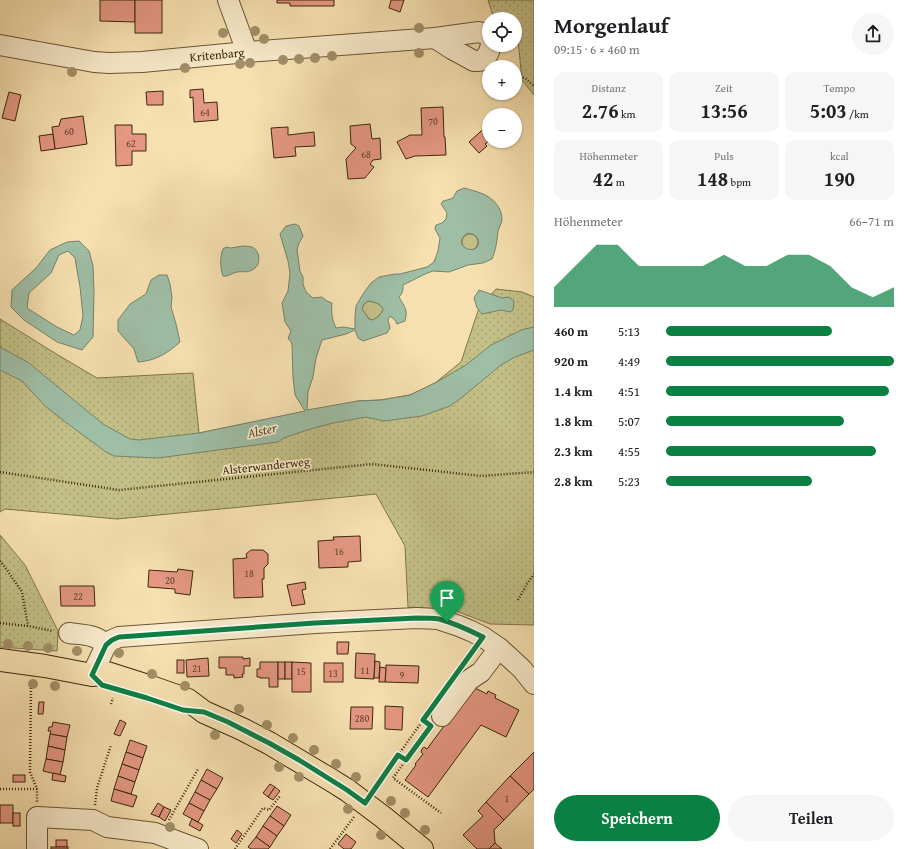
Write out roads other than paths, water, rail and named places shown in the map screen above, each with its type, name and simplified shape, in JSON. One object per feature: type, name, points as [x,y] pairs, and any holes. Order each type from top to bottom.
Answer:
[{"type":"main road","points":[[0,660],[45,666],[92,675],[102,685],[183,710],[204,712],[242,729],[275,746],[331,780],[384,817],[422,849]]},
{"type":"street","points":[[228,0],[247,52]]},
{"type":"street","name":"Kritenbarg","points":[[0,45],[94,62],[109,63],[142,62],[247,52],[435,38],[479,32],[482,33]]},
{"type":"street","points":[[435,38],[474,61],[478,61],[487,56],[488,52]]},
{"type":"street","points":[[92,675],[106,645],[119,637],[315,623],[417,618],[438,619],[483,637],[499,648],[534,684]]},
{"type":"street","points":[[69,633],[94,637],[101,640],[106,645]]},
{"type":"street","points":[[435,715],[468,680],[481,672],[499,648]]},
{"type":"street","points":[[37,849],[37,817],[93,820],[106,826],[155,833],[198,849]]},
{"type":"water","name":"Alster","points":[[464,188],[485,195],[494,201],[500,210],[502,220],[492,259],[483,263],[468,265],[449,272],[433,271],[403,285],[399,297],[406,311],[405,321],[397,324],[390,316],[388,320],[390,328],[387,333],[363,341],[358,338],[355,330],[346,334],[322,340],[308,392],[307,410],[358,401],[381,400],[410,395],[435,383],[466,365],[491,345],[521,330],[534,327],[534,350],[515,357],[501,365],[450,406],[422,416],[384,421],[366,417],[333,423],[307,430],[284,438],[278,442],[158,458],[114,456],[106,452],[45,406],[22,381],[0,370],[0,347],[29,363],[103,424],[130,439],[139,440],[199,433],[305,411],[295,395],[292,345],[291,341],[288,339],[291,331],[285,322],[282,303],[288,291],[290,273],[280,234],[286,226],[295,224],[299,226],[303,236],[297,250],[300,271],[303,277],[303,284],[306,292],[313,298],[322,297],[332,303],[332,316],[336,328],[343,327],[355,329],[356,306],[371,283],[379,277],[400,274],[427,267],[434,262],[438,251],[440,238],[435,229],[436,225],[442,223],[446,219],[447,213],[441,204],[443,201],[453,198],[457,191]],"holes":[[[468,233],[477,237],[478,246],[475,249],[471,250],[463,246],[461,242]],[[368,301],[379,304],[383,310],[379,316],[373,320],[369,319],[362,309],[364,304]]]},
{"type":"water","points":[[79,241],[89,251],[93,266],[93,337],[82,350],[57,342],[24,320],[11,307],[12,290],[36,268],[50,250],[67,242]],"holes":[[[68,251],[75,258],[83,316],[80,330],[74,335],[57,327],[27,308],[29,293],[51,273],[59,255]]]},
{"type":"water","points":[[243,246],[252,247],[257,251],[259,260],[257,266],[250,271],[237,272],[223,276],[221,269],[221,255],[223,249],[226,247],[231,248]]},
{"type":"water","points":[[159,275],[167,275],[170,284],[172,297],[171,307],[180,342],[161,356],[138,362],[134,349],[118,331],[118,320],[130,304],[146,294],[151,280]]},
{"type":"water","points":[[479,290],[502,298],[509,297],[514,301],[513,310],[510,312],[501,310],[482,314],[477,308],[474,298]]}]
